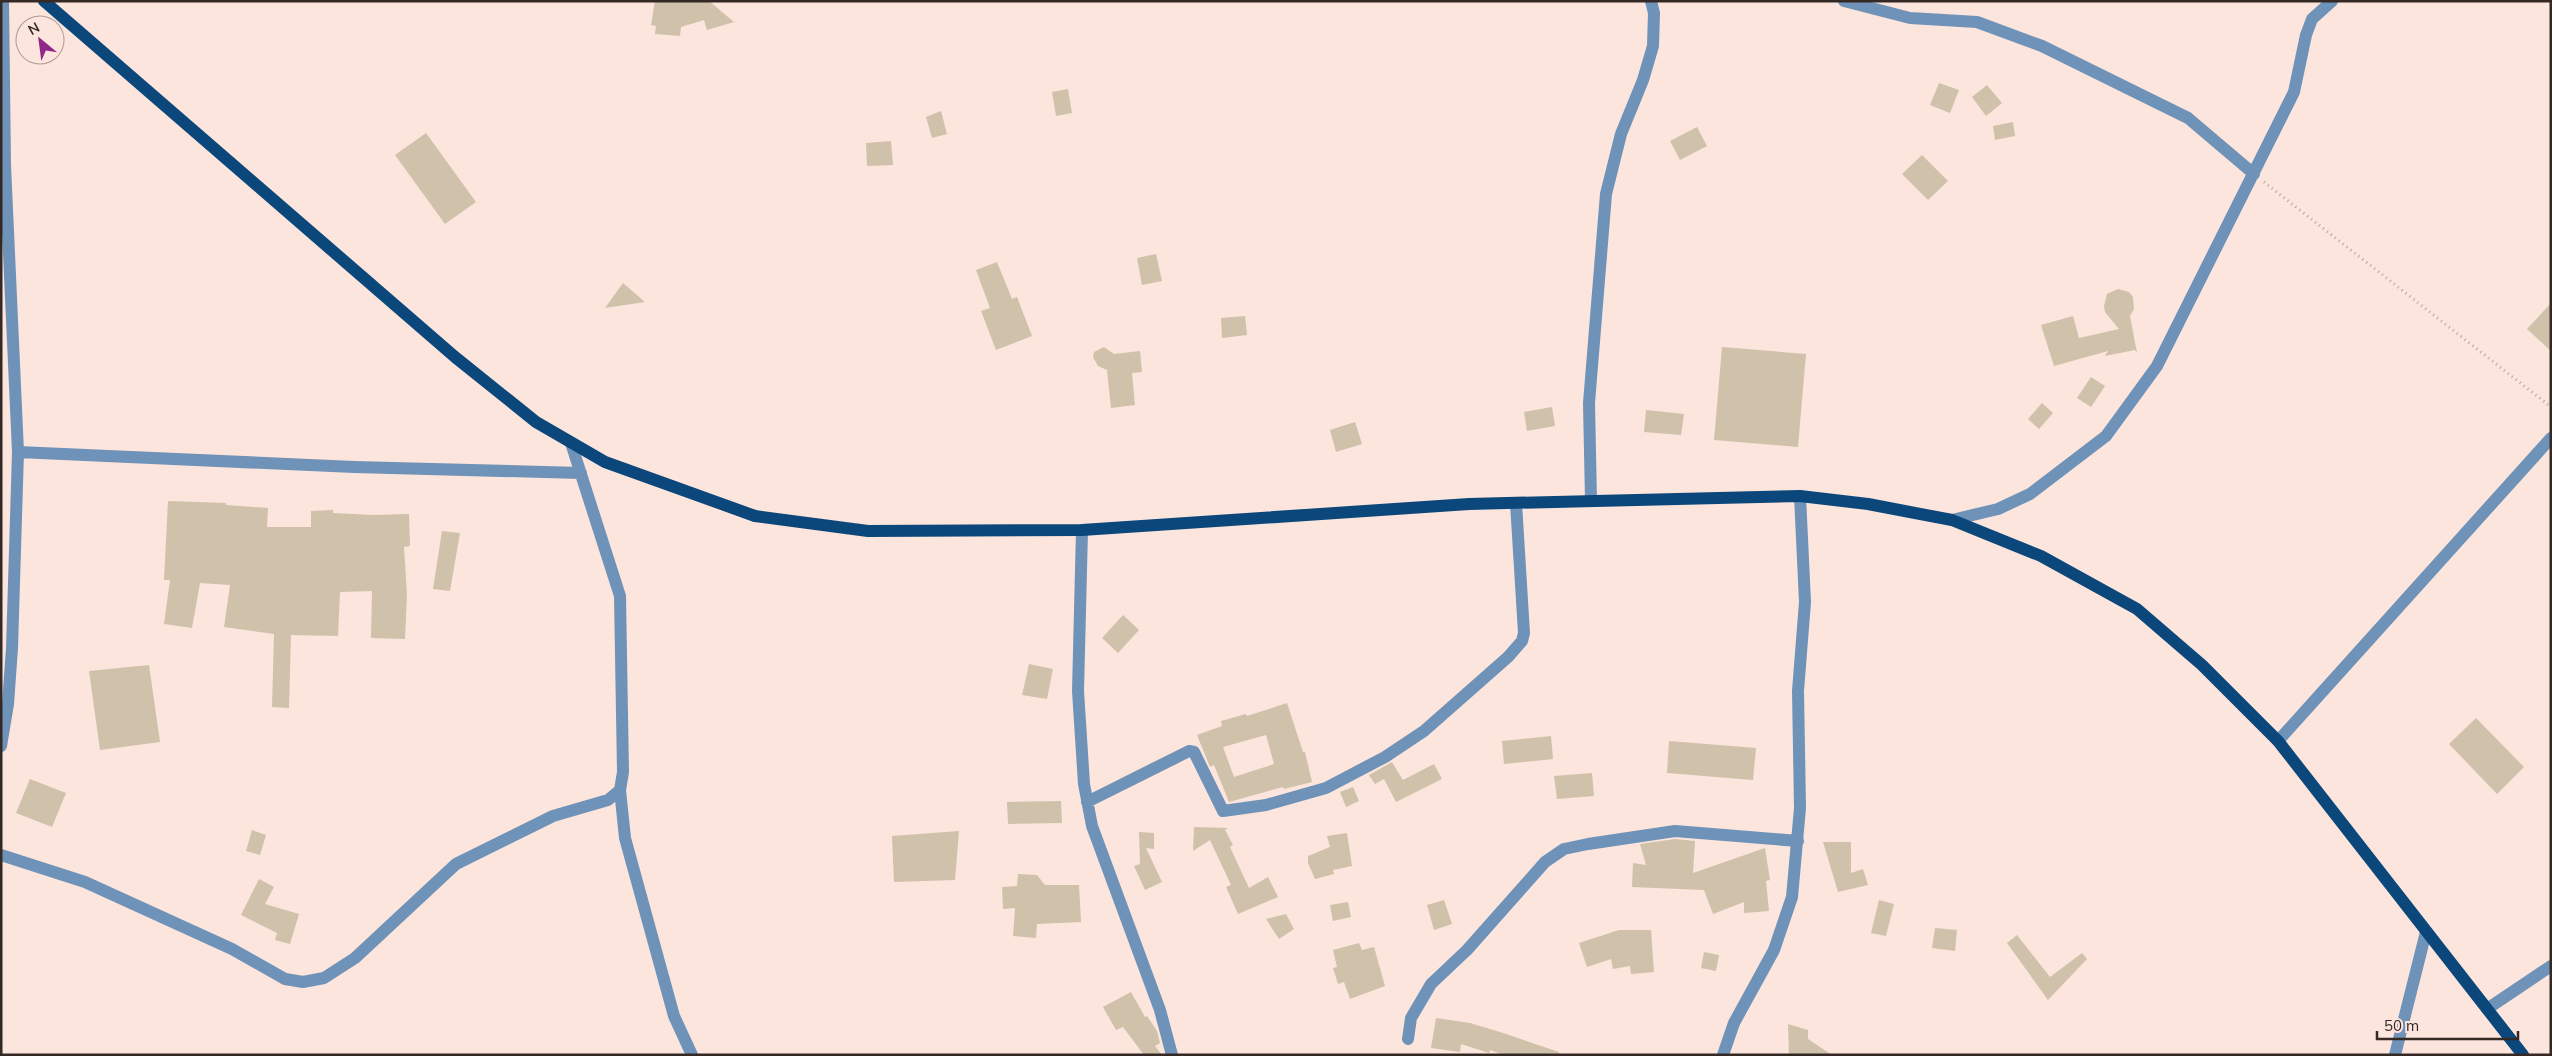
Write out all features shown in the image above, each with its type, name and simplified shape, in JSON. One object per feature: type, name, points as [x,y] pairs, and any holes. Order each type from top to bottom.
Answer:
[{"type":"main road","points":[[44,1],[455,357],[536,422],[605,462],[755,516],[868,532],[1082,530],[1516,503],[1800,496],[1868,504],[1952,520],[2042,556],[2137,609],[2202,665],[2278,741],[2523,1055]]},
{"type":"street","points":[[1,746],[8,704],[12,648],[18,452],[5,165],[3,1]]},
{"type":"street","points":[[1591,501],[1589,403],[1606,194],[1621,134],[1644,80],[1653,46],[1654,13],[1651,1]]},
{"type":"street","points":[[1844,1],[1910,18],[1978,22],[2042,46],[2188,118],[2254,174]]},
{"type":"street","points":[[1952,520],[1998,510],[2030,494],[2106,436],[2157,366],[2294,92],[2306,34],[2312,19],[2332,1]]},
{"type":"street","points":[[2278,741],[2551,438]]},
{"type":"street","points":[[571,442],[620,596],[623,772],[620,790],[625,838],[674,1016],[692,1055]]},
{"type":"street","points":[[18,452],[354,467],[581,473]]},
{"type":"street","points":[[1723,1055],[1734,1023],[1774,950],[1792,897],[1800,808],[1798,691],[1805,602],[1800,496]]},
{"type":"street","points":[[1087,802],[1189,751],[1194,752],[1200,761],[1223,811],[1266,804],[1326,788],[1385,757],[1424,731],[1501,664],[1522,641],[1524,612],[1516,503]]},
{"type":"street","points":[[1082,530],[1079,728],[1087,802],[1092,826],[1115,893],[1160,1010],[1172,1055]]},
{"type":"street","points":[[1,855],[85,882],[232,949],[285,979],[303,982],[324,978],[355,958],[456,864],[553,816],[588,808],[608,800],[620,790]]},
{"type":"street","points":[[1408,1039],[1411,1018],[1431,984],[1467,950],[1545,862],[1564,850],[1588,844],[1675,831],[1798,841]]},
{"type":"street","points":[[2395,1055],[2426,932]]},
{"type":"street","points":[[2487,1009],[2551,966]]},
{"type":"path","points":[[2254,174],[2551,407]]},
{"type":"building","points":[[655,1],[709,1],[734,22],[707,30],[704,20],[681,27],[680,36],[655,34],[656,26],[651,25]]},
{"type":"building","points":[[1939,83],[1959,90],[1950,113],[1930,105]]},
{"type":"building","points":[[1987,85],[2002,103],[1986,116],[1972,97]]},
{"type":"building","points":[[1068,89],[1072,113],[1056,116],[1052,92]]},
{"type":"building","points":[[941,111],[947,134],[932,138],[926,117]]},
{"type":"building","points":[[2013,122],[2015,136],[1995,140],[1993,126]]},
{"type":"building","points":[[1697,127],[1707,146],[1680,160],[1670,141]]},
{"type":"building","points":[[426,133],[476,202],[445,224],[395,155]]},
{"type":"building","points":[[891,141],[893,165],[867,166],[866,143]]},
{"type":"building","points":[[1922,155],[1948,181],[1928,200],[1902,174]]},
{"type":"building","points":[[1156,254],[1162,281],[1142,285],[1137,258]]},
{"type":"building","points":[[997,262],[1012,299],[1017,297],[1032,336],[996,350],[981,311],[990,308],[976,270]]},
{"type":"building","points":[[623,283],[645,302],[605,308]]},
{"type":"building","points":[[2118,289],[2129,292],[2133,297],[2134,309],[2130,316],[2137,353],[2135,350],[2105,356],[2108,351],[2054,366],[2041,325],[2073,316],[2079,338],[2119,329],[2105,312],[2104,306],[2107,294]]},
{"type":"building","points":[[2551,303],[2551,351],[2527,329]]},
{"type":"building","points":[[1245,316],[1247,335],[1222,338],[1221,318]]},
{"type":"building","points":[[1104,347],[1114,354],[1140,351],[1142,372],[1132,373],[1135,405],[1111,408],[1107,370],[1098,366],[1093,357],[1094,352]]},
{"type":"building","points":[[1722,347],[1806,354],[1798,447],[1714,440]]},
{"type":"building","points":[[2091,377],[2105,386],[2091,407],[2077,398]]},
{"type":"building","points":[[2042,403],[2053,413],[2039,429],[2028,419]]},
{"type":"building","points":[[1552,407],[1555,426],[1527,431],[1524,412]]},
{"type":"building","points":[[1646,410],[1684,414],[1681,435],[1644,432]]},
{"type":"building","points":[[1355,422],[1362,444],[1336,452],[1330,430]]},
{"type":"building","points":[[168,501],[226,503],[226,505],[268,508],[267,527],[311,527],[311,511],[333,510],[333,513],[374,515],[409,514],[410,546],[404,547],[407,594],[405,639],[371,638],[372,591],[340,592],[338,636],[291,635],[289,708],[272,707],[274,634],[224,627],[230,585],[200,583],[192,628],[164,624],[170,580],[164,580]]},
{"type":"building","points":[[442,531],[460,533],[450,591],[433,589]]},
{"type":"building","points":[[1123,615],[1139,630],[1118,653],[1102,638]]},
{"type":"building","points":[[1029,664],[1053,669],[1047,699],[1022,695]]},
{"type":"building","points":[[149,665],[160,742],[100,750],[89,671]]},
{"type":"building","points":[[1287,703],[1303,752],[1305,752],[1312,782],[1284,789],[1283,787],[1229,802],[1214,765],[1210,767],[1197,735],[1222,726],[1221,721],[1246,714],[1247,716]],"holes":[[[1266,735],[1274,764],[1234,777],[1223,747]]]},
{"type":"building","points":[[2476,718],[2524,767],[2497,794],[2449,744]]},
{"type":"building","points":[[1551,736],[1553,759],[1504,764],[1502,741]]},
{"type":"building","points":[[1669,741],[1756,748],[1753,780],[1667,773]]},
{"type":"building","points":[[1392,762],[1403,780],[1434,764],[1442,779],[1396,802],[1384,779],[1375,784],[1369,775]]},
{"type":"building","points":[[1592,773],[1594,796],[1557,799],[1554,776]]},
{"type":"building","points":[[30,779],[66,793],[52,827],[16,813]]},
{"type":"building","points":[[1353,787],[1359,801],[1346,807],[1340,792]]},
{"type":"building","points":[[1061,801],[1062,823],[1008,824],[1007,802]]},
{"type":"building","points":[[1194,827],[1228,828],[1225,830],[1233,845],[1230,847],[1249,888],[1268,877],[1278,897],[1238,914],[1226,887],[1231,885],[1210,840],[1193,851]]},
{"type":"building","points":[[252,830],[266,835],[260,855],[246,851]]},
{"type":"building","points":[[959,831],[955,880],[894,882],[892,836]]},
{"type":"building","points":[[1139,832],[1154,833],[1154,849],[1146,848],[1162,882],[1145,890],[1134,866],[1140,864]]},
{"type":"building","points":[[1347,833],[1352,866],[1333,870],[1334,874],[1315,879],[1308,863],[1308,856],[1330,847],[1327,836]]},
{"type":"building","points":[[1675,839],[1695,841],[1693,873],[1765,848],[1770,880],[1766,881],[1769,911],[1744,913],[1744,902],[1713,914],[1704,890],[1632,887],[1633,863],[1646,865],[1640,844]]},
{"type":"building","points":[[1823,842],[1851,842],[1851,873],[1863,869],[1868,885],[1838,892]]},
{"type":"building","points":[[1018,874],[1037,875],[1045,885],[1079,885],[1081,922],[1037,924],[1036,938],[1013,936],[1015,908],[1003,909],[1002,887],[1017,886]]},
{"type":"building","points":[[259,879],[274,887],[265,904],[299,914],[290,944],[275,940],[277,933],[241,915]]},
{"type":"building","points":[[1444,900],[1452,924],[1434,930],[1427,905]]},
{"type":"building","points":[[1879,900],[1894,904],[1886,936],[1871,933]]},
{"type":"building","points":[[1348,902],[1351,917],[1333,921],[1330,905]]},
{"type":"building","points":[[1286,914],[1294,929],[1279,939],[1266,919]]},
{"type":"building","points":[[1935,928],[1957,930],[1955,951],[1932,948]]},
{"type":"building","points":[[1619,930],[1651,930],[1654,972],[1631,974],[1630,966],[1613,969],[1611,959],[1587,967],[1579,943]]},
{"type":"building","points":[[2017,935],[2050,977],[2082,953],[2087,959],[2048,1000],[2007,943]]},
{"type":"building","points":[[1359,943],[1362,950],[1374,947],[1385,986],[1350,999],[1344,982],[1338,984],[1333,968],[1337,967],[1333,950]]},
{"type":"building","points":[[1704,952],[1719,955],[1716,971],[1701,968]]},
{"type":"building","points":[[1131,992],[1145,1017],[1147,1016],[1157,1031],[1160,1043],[1155,1046],[1162,1055],[1144,1055],[1123,1027],[1116,1030],[1103,1007]]},
{"type":"building","points":[[1436,1018],[1470,1023],[1500,1032],[1559,1052],[1559,1055],[1504,1055],[1490,1050],[1489,1053],[1461,1044],[1460,1052],[1431,1048]]},
{"type":"building","points":[[1788,1024],[1808,1030],[1808,1039],[1832,1055],[1789,1055]]}]
